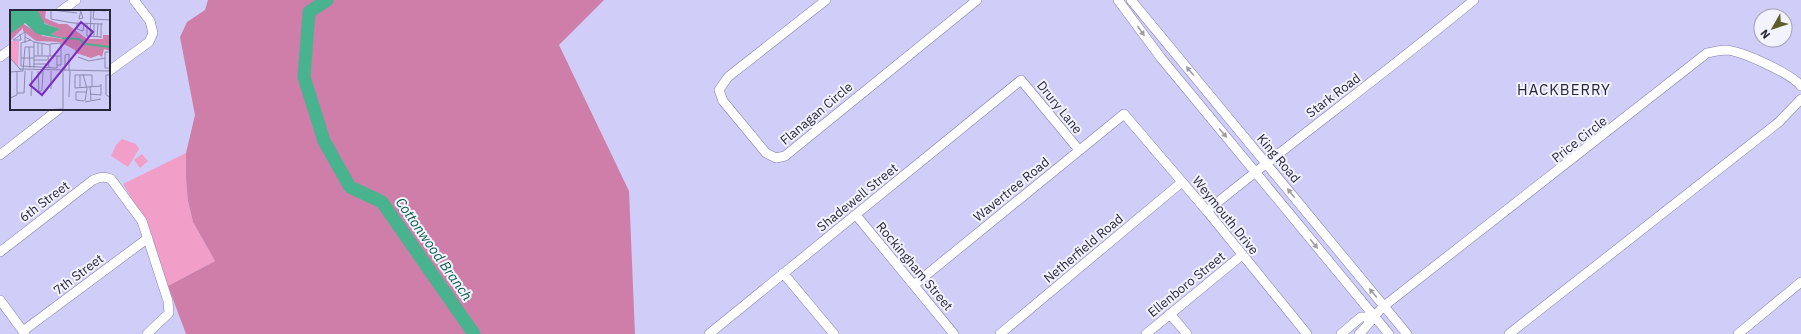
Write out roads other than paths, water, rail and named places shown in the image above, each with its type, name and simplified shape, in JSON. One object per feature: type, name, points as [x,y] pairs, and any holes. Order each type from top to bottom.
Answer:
[{"type":"street","points":[[62,10],[76,0]]},
{"type":"street","points":[[110,70],[149,42],[153,33],[150,21],[134,0]]},
{"type":"street","name":"Flanagan Circle","points":[[826,0],[728,77],[721,84],[719,90],[723,101],[766,153],[776,158],[784,156],[977,0]]},
{"type":"street","name":"King Road","points":[[1118,0],[1161,58],[1389,334]]},
{"type":"street","name":"King Road","points":[[1131,0],[1407,334]]},
{"type":"street","name":"Stark Road","points":[[1207,211],[1266,163],[1420,45],[1474,0]]},
{"type":"street","points":[[0,57],[10,50]]},
{"type":"street","name":"Price Circle","points":[[1373,316],[1707,54],[1725,50],[1738,52],[1794,78],[1801,86]]},
{"type":"street","name":"Drury Lane","points":[[1022,80],[1079,150]]},
{"type":"street","name":"Shadewell Street","points":[[713,333],[783,273],[1022,80]]},
{"type":"street","points":[[1197,102],[1208,93]]},
{"type":"street","points":[[1508,334],[1779,122],[1801,99]]},
{"type":"street","points":[[0,155],[58,110]]},
{"type":"street","name":"Wavertree Road","points":[[914,285],[1124,114]]},
{"type":"street","name":"Weymouth Drive","points":[[1124,114],[1207,211],[1307,334]]},
{"type":"street","name":"6th Street","points":[[0,252],[93,180],[99,177],[111,179],[142,221],[148,238]]},
{"type":"street","name":"Netherfield Road","points":[[1000,334],[1182,182]]},
{"type":"street","name":"Rockingham Street","points":[[856,215],[954,334]]},
{"type":"street","points":[[146,334],[169,313],[168,301],[148,238]]},
{"type":"street","name":"7th Street","points":[[24,332],[148,238]]},
{"type":"street","name":"Ellenboro Street","points":[[1146,334],[1242,255]]},
{"type":"street","points":[[1337,271],[1348,263]]},
{"type":"street","points":[[783,273],[834,334]]},
{"type":"street","points":[[1738,334],[1801,282]]},
{"type":"street","points":[[0,300],[24,332]]},
{"type":"street","points":[[1170,314],[1187,334]]},
{"type":"street","points":[[1341,334],[1361,317],[1373,316],[1369,326],[1359,334]]},
{"type":"waterway","name":"Cottonwood Branch","points":[[327,0],[309,12],[304,77],[324,141],[350,187],[382,202],[474,334]]},
{"type":"district","name":"HACKBERRY","points":[[1564,90]]}]
